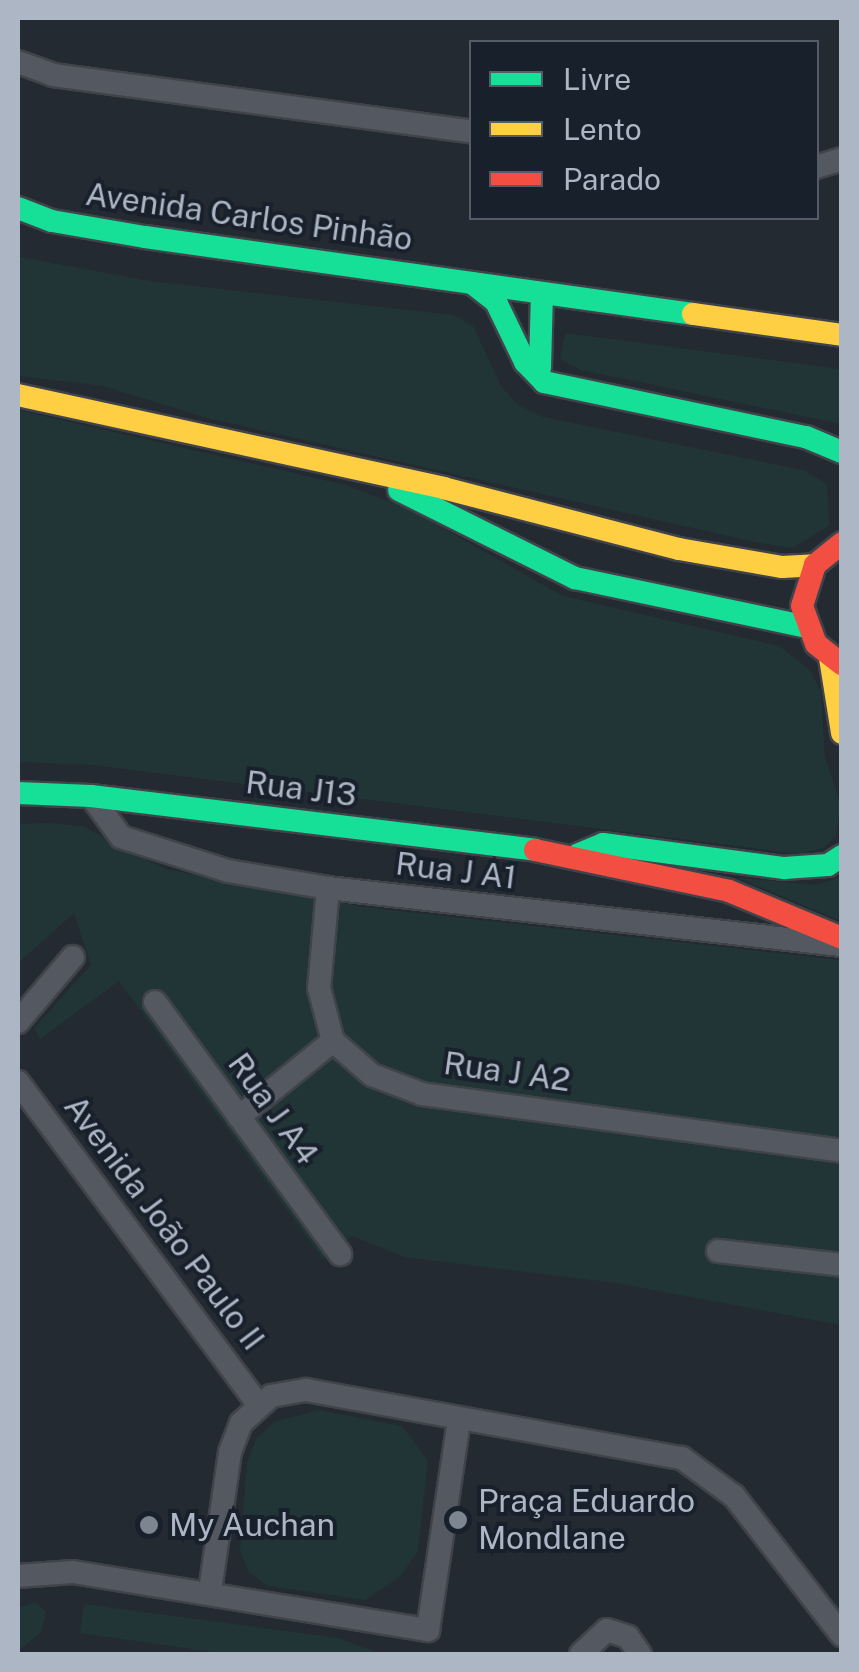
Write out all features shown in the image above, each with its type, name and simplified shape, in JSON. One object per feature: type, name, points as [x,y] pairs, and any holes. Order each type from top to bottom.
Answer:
[{"type":"main road","name":"Avenida Carlos Pinhão","points":[[18,208],[68,224],[842,335]]},
{"type":"main road","points":[[472,284],[496,302],[520,342],[533,374],[556,387],[838,449],[842,477]]},
{"type":"main road","points":[[520,342],[522,318],[542,294]]},
{"type":"main road","points":[[542,294],[536,350],[556,387]]},
{"type":"main road","points":[[18,395],[680,549],[782,566],[814,565]]},
{"type":"main road","points":[[373,476],[575,578],[807,627]]},
{"type":"main road","points":[[842,543],[814,565],[802,606],[807,627],[836,661],[842,733]]},
{"type":"main road","name":"Rua J13","points":[[18,793],[91,796],[577,855],[596,867],[729,891],[842,941]]},
{"type":"main road","name":"Rua J13","points":[[577,855],[603,844],[784,868],[828,866],[842,856]]},
{"type":"street","points":[[18,62],[54,75],[469,132]]},
{"type":"street","name":"Rua J A1","points":[[91,796],[121,837],[163,856],[328,888],[842,941]]},
{"type":"street","points":[[239,1116],[333,1040],[319,988],[328,888]]},
{"type":"street","points":[[18,1022],[74,958]]},
{"type":"street","name":"Rua J A4","points":[[154,1002],[340,1254]]},
{"type":"street","name":"Rua J A2","points":[[333,1040],[372,1075],[422,1094],[842,1151]]},
{"type":"street","name":"Avenida João Paulo II","points":[[18,1082],[257,1403]]},
{"type":"street","points":[[718,1251],[842,1266]]},
{"type":"street","points":[[210,1591],[234,1437],[257,1403],[306,1390],[413,1404],[459,1420],[642,1446],[700,1467],[734,1496],[842,1636]]},
{"type":"street","points":[[425,1654],[459,1420]]},
{"type":"street","points":[[18,1576],[73,1572],[210,1591],[285,1610],[428,1630]]},
{"type":"street","points":[[581,1654],[607,1630],[628,1637],[640,1654]]},
{"type":"shaded area","points":[[20,257],[150,281],[453,315],[473,326],[502,388],[520,406],[543,417],[803,470],[827,484],[829,526],[792,548],[750,541],[207,418],[103,386],[18,376]]},
{"type":"shaded area","points":[[565,333],[841,369],[841,424],[581,370],[560,359]]},
{"type":"shaded area","points":[[18,410],[346,485],[411,510],[563,596],[779,646],[809,669],[821,691],[825,757],[841,806],[836,835],[823,848],[799,854],[93,765],[18,762]]},
{"type":"shaded area","points":[[18,824],[82,826],[165,869],[364,907],[841,960],[841,1325],[616,1283],[405,1257],[352,1236],[323,1259],[119,981],[40,1039],[34,1028],[91,965],[74,913],[18,963]]},
{"type":"shaded area","points":[[841,876],[841,921],[738,878],[818,885]]},
{"type":"shaded area","points":[[318,1410],[402,1426],[428,1461],[418,1551],[400,1577],[365,1600],[268,1586],[249,1572],[240,1551],[247,1463],[256,1439],[274,1422]]},
{"type":"shaded area","points":[[35,1602],[46,1612],[41,1632],[18,1651],[18,1608]]},
{"type":"shaded area","points":[[84,1604],[338,1638],[382,1654],[226,1654],[80,1633]]},
{"type":"traffic: fast","points":[[18,208],[52,221],[145,237],[693,314]]},
{"type":"traffic: fast","points":[[472,283],[496,302],[525,362],[544,382],[806,437],[842,452]]},
{"type":"traffic: fast","points":[[540,368],[542,294]]},
{"type":"traffic: fast","points":[[399,490],[575,578],[807,627]]},
{"type":"traffic: fast","points":[[18,793],[91,796],[535,850]]},
{"type":"traffic: fast","points":[[577,855],[603,844],[784,868],[828,865],[842,856]]},
{"type":"traffic: slow","points":[[693,314],[842,335]]},
{"type":"traffic: slow","points":[[18,395],[443,488],[679,549],[782,567],[815,565]]},
{"type":"traffic: slow","points":[[830,658],[842,733]]},
{"type":"traffic: jam","points":[[842,543],[815,565],[802,606],[816,644],[842,664]]},
{"type":"traffic: jam","points":[[535,850],[729,891],[842,938]]},
{"type":"place","name":"Praça Eduardo Mondlane","points":[[458,1520]]},
{"type":"place","name":"My Auchan","points":[[149,1525]]}]
